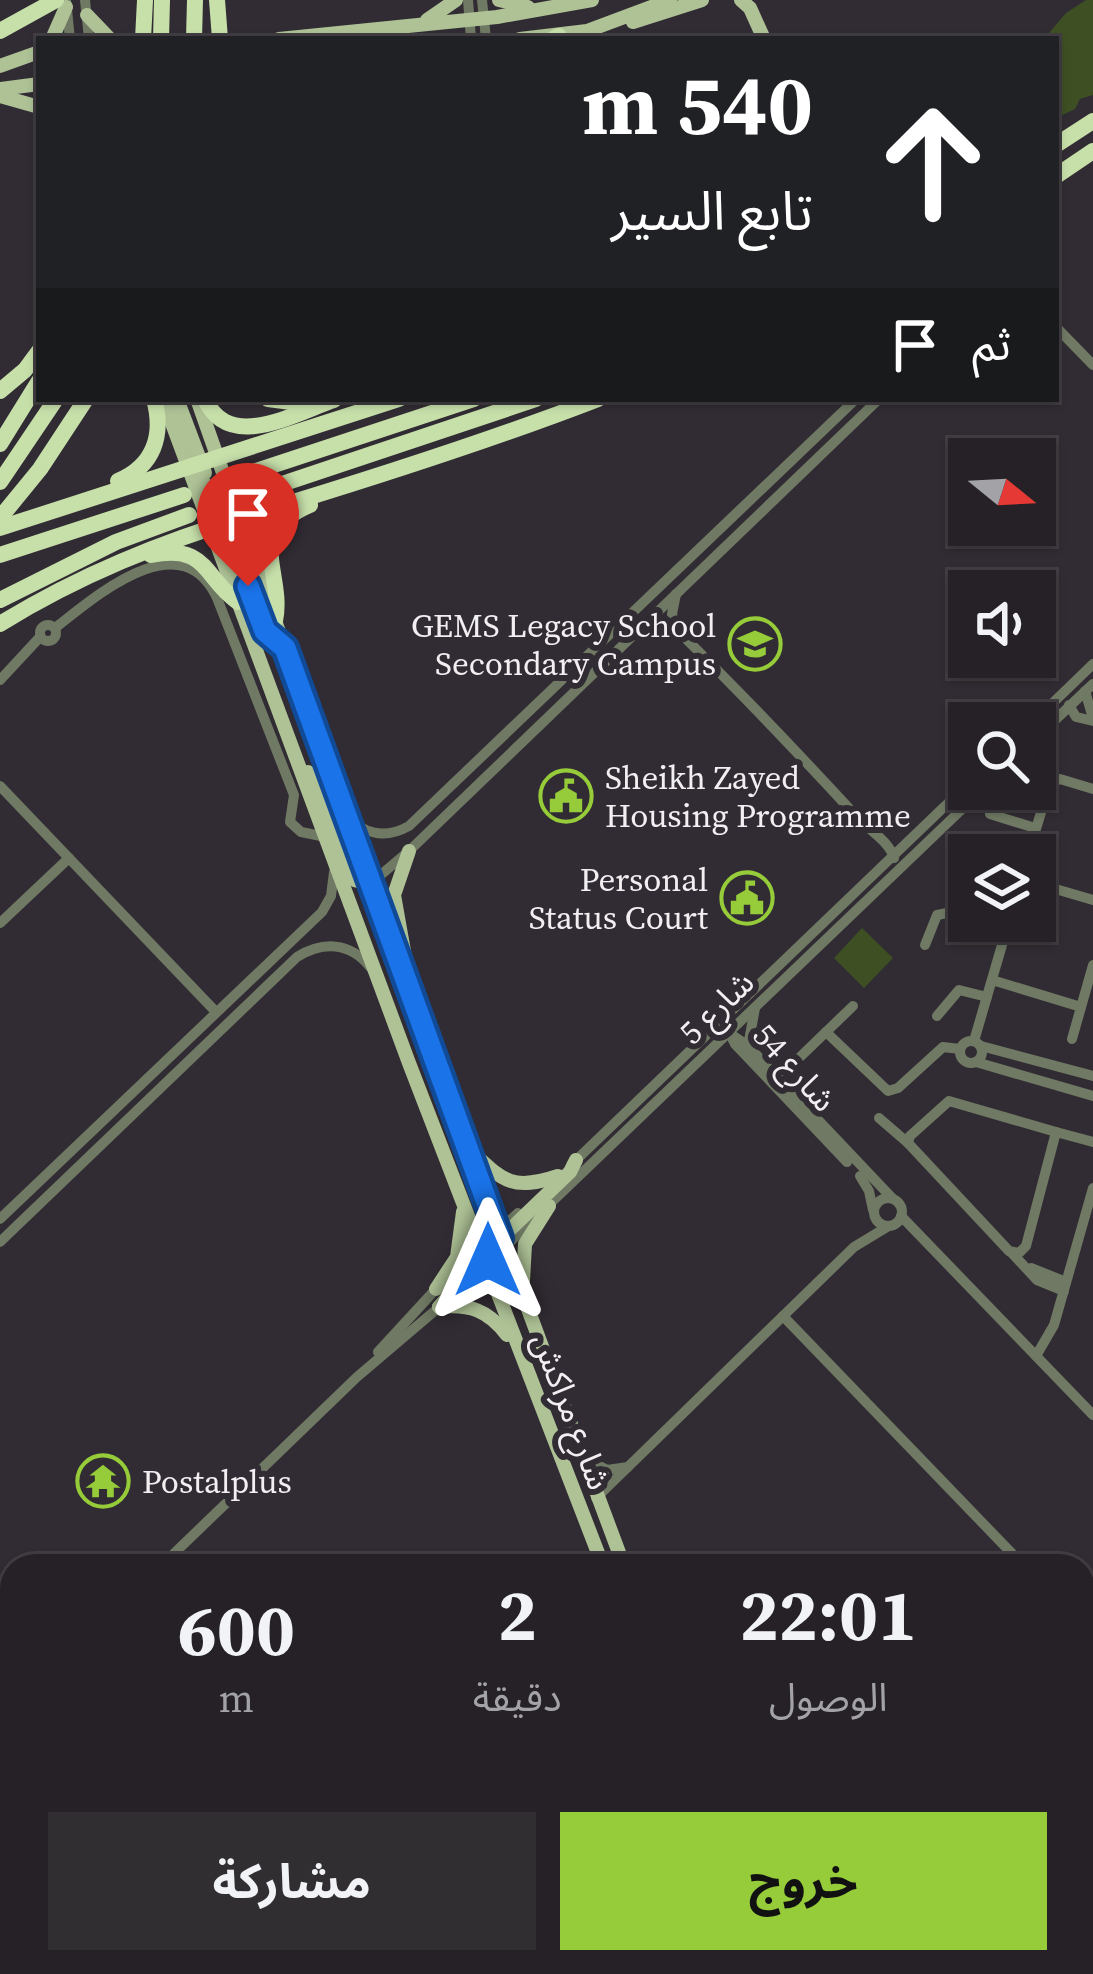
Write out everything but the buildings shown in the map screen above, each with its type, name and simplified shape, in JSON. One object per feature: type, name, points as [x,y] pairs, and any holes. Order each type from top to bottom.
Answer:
[{"type":"highway","points":[[143,36],[145,0]]},
{"type":"highway","points":[[161,36],[162,0]]},
{"type":"highway","points":[[194,36],[195,0]]},
{"type":"highway","points":[[217,0],[220,36]]},
{"type":"highway","points":[[1,31],[62,2]]},
{"type":"highway","points":[[1059,143],[1093,121]]},
{"type":"highway","points":[[1059,174],[1093,151]]},
{"type":"highway","points":[[0,391],[36,355]]},
{"type":"highway","points":[[0,444],[36,386]]},
{"type":"highway","points":[[0,482],[54,402]]},
{"type":"highway","points":[[0,518],[40,469],[84,402]]},
{"type":"highway","points":[[90,499],[104,487],[131,476],[148,460],[159,431],[159,402]]},
{"type":"highway","points":[[204,402],[218,419],[244,428],[326,402]]},
{"type":"highway","points":[[283,402],[316,402]]},
{"type":"highway","points":[[0,528],[390,402]]},
{"type":"highway","points":[[244,476],[465,402]]},
{"type":"highway","points":[[252,494],[527,402]]},
{"type":"highway","points":[[0,624],[92,573],[226,517],[505,434],[590,402]]},
{"type":"highway","points":[[275,621],[278,603],[268,566],[273,536],[288,517],[340,485]]},
{"type":"highway","points":[[0,555],[184,495]]},
{"type":"highway","points":[[0,600],[116,542],[189,515]]},
{"type":"highway","points":[[92,573],[153,554],[178,554],[209,568],[238,602]]},
{"type":"main road","points":[[416,24],[441,14],[456,0]]},
{"type":"main road","points":[[500,0],[551,9]]},
{"type":"main road","points":[[306,36],[477,20],[592,0]]},
{"type":"main road","points":[[564,36],[670,0]]},
{"type":"main road","points":[[616,22],[651,19],[702,0]]},
{"type":"main road","points":[[741,0],[763,36]]},
{"type":"main road","points":[[53,36],[62,2]]},
{"type":"main road","points":[[86,8],[108,36]]},
{"type":"main road","points":[[0,66],[36,53]]},
{"type":"main road","points":[[0,66],[36,65]]},
{"type":"main road","points":[[0,92],[36,85]]},
{"type":"main road","points":[[0,92],[36,105]]},
{"type":"main road","name":"شارع مراكش","points":[[161,402],[202,464],[275,621],[466,1147],[519,1350],[600,1554]]},
{"type":"main road","points":[[178,402],[226,517],[265,631],[285,648]]},
{"type":"main road","name":"شارع مراكش","points":[[201,402],[202,464]]},
{"type":"main road","name":"شارع مراكش","points":[[226,517],[238,602],[383,990],[463,1201],[524,1298],[619,1554]]},
{"type":"main road","points":[[296,760],[317,787],[354,880],[370,884]]},
{"type":"main road","points":[[405,979],[407,958],[394,896],[409,850]]},
{"type":"main road","points":[[466,1147],[490,1171],[512,1183],[558,1176]]},
{"type":"main road","points":[[439,1307],[577,1160]]},
{"type":"main road","points":[[448,1161],[464,1179],[532,1337],[544,1351]]},
{"type":"main road","points":[[436,1289],[460,1246],[463,1201]]},
{"type":"main road","points":[[524,1298],[523,1252],[549,1205]]},
{"type":"main road","points":[[439,1307],[460,1305],[487,1314],[519,1350]]},
{"type":"street","points":[[468,0],[485,36]]},
{"type":"street","points":[[473,36],[482,0]]},
{"type":"street","points":[[62,2],[69,36]]},
{"type":"street","points":[[1059,330],[1093,365]]},
{"type":"street","points":[[342,811],[370,833],[392,834],[410,826],[853,402]]},
{"type":"street","points":[[370,884],[872,402]]},
{"type":"street","points":[[0,680],[40,637],[44,626],[55,628],[110,588],[156,564],[179,564],[199,573],[217,598],[294,795],[290,822],[327,841],[335,878],[327,904],[0,1219]]},
{"type":"street","points":[[676,594],[672,614],[679,632]]},
{"type":"street","points":[[638,608],[658,612],[679,632],[894,853],[886,875],[828,937]]},
{"type":"street","points":[[1089,687],[1093,720],[1076,717],[1069,707],[1073,692],[1093,668]]},
{"type":"street","points":[[1055,702],[1093,668]]},
{"type":"street","points":[[1056,719],[1089,687]]},
{"type":"street","points":[[1033,834],[1050,783],[1060,779],[1093,789]]},
{"type":"street","points":[[0,786],[216,1012]]},
{"type":"street","name":"شارع 5","points":[[492,1248],[558,1176],[948,803]]},
{"type":"street","name":"شارع 5","points":[[492,1248],[549,1205],[961,810]]},
{"type":"street","points":[[291,811],[301,823],[318,817]]},
{"type":"street","points":[[990,814],[1035,828]]},
{"type":"street","points":[[873,835],[880,850],[876,871]]},
{"type":"street","points":[[0,923],[69,858]]},
{"type":"street","points":[[1056,889],[1093,900]]},
{"type":"street","points":[[925,945],[937,915],[948,913]]},
{"type":"street","points":[[710,1029],[728,1032],[731,1018],[808,937]]},
{"type":"street","points":[[976,1062],[981,1057],[978,1043],[1003,942]]},
{"type":"street","points":[[0,1242],[308,950],[333,945],[357,953],[383,990]]},
{"type":"street","points":[[1072,1039],[1093,965]]},
{"type":"street","points":[[992,980],[1081,1007]]},
{"type":"street","points":[[937,1016],[959,989],[987,997]]},
{"type":"street","points":[[800,1058],[853,1006]]},
{"type":"street","points":[[696,1063],[721,1051],[746,1049],[754,1008]]},
{"type":"street","name":"شارع 54","points":[[728,1032],[892,1198]]},
{"type":"street","points":[[826,1032],[888,1091],[898,1088],[943,1047],[960,1049]]},
{"type":"street","points":[[960,1049],[967,1041],[978,1043],[1093,1076]]},
{"type":"street","name":"شارع 54","points":[[746,1049],[859,1174],[873,1211]]},
{"type":"street","points":[[960,1049],[966,1061],[1093,1096]]},
{"type":"street","points":[[171,1056],[180,1069]]},
{"type":"street","points":[[1073,1090],[1082,1085],[1079,1072]]},
{"type":"street","points":[[908,1143],[910,1136],[952,1101],[1093,1142]]},
{"type":"street","points":[[879,1118],[1029,1267],[1065,1286]]},
{"type":"street","points":[[1017,1252],[1056,1132]]},
{"type":"street","points":[[1039,1358],[1054,1325],[1093,1188]]},
{"type":"street","points":[[596,1498],[854,1246],[894,1223],[901,1207],[892,1198],[878,1202],[854,1246]]},
{"type":"street","points":[[873,1211],[876,1221],[894,1223],[944,1259],[1093,1415]]},
{"type":"street","points":[[361,1373],[436,1289],[492,1248]]},
{"type":"street","points":[[172,1554],[361,1373],[439,1307]]},
{"type":"street","points":[[784,1316],[1012,1554]]},
{"type":"street","points":[[580,1455],[607,1470],[631,1466]]},
{"type":"green space","points":[[1093,0],[1093,95],[1059,117],[1059,36],[1047,36],[1066,13]]},
{"type":"green space","points":[[862,928],[893,958],[864,988],[834,958]]},
{"type":"place","name":"GEMS Legacy School Secondary Campus","points":[[755,644]]},
{"type":"place","name":"Sheikh Zayed Housing Programme","points":[[566,796]]},
{"type":"place","name":"Personal Status Court","points":[[747,898]]},
{"type":"place","name":"Postalplus","points":[[103,1481]]},
{"type":"route","points":[[248,586],[265,631],[285,648],[500,1238],[488,1260]]}]
